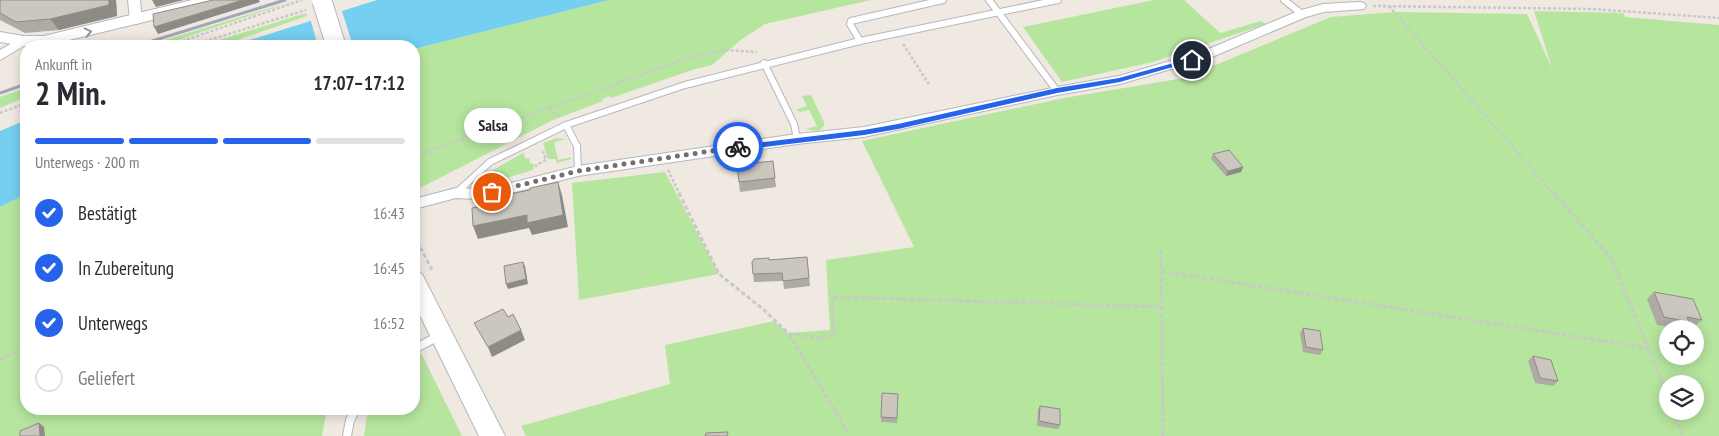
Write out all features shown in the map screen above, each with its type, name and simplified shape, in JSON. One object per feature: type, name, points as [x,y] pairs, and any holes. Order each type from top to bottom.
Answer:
[{"type":"main road","points":[[48,40],[213,0]]},
{"type":"main road","points":[[317,3],[333,40]]},
{"type":"main road","points":[[0,37],[20,40]]},
{"type":"main road","points":[[420,292],[492,436]]},
{"type":"street","points":[[134,0],[136,20]]},
{"type":"street","points":[[420,202],[456,193],[478,194],[507,189],[578,171],[797,139],[864,132],[1057,91],[1120,80],[1208,54],[1321,4],[1358,3]]},
{"type":"street","points":[[0,56],[20,43]]},
{"type":"lane","points":[[860,41],[850,24],[851,21],[943,0]]},
{"type":"lane","points":[[990,0],[1057,91]]},
{"type":"lane","points":[[456,193],[490,162],[566,125],[685,84],[763,61],[1058,0]]},
{"type":"lane","points":[[1284,0],[1302,14]]},
{"type":"lane","points":[[763,61],[794,124],[797,139]]},
{"type":"lane","points":[[566,125],[577,142],[579,155],[578,171]]},
{"type":"lane","points":[[420,346],[441,335]]},
{"type":"lane","points":[[347,436],[353,415]]},
{"type":"path","points":[[185,40],[302,0]]},
{"type":"path","points":[[208,40],[317,3]]},
{"type":"path","points":[[1659,375],[1611,258],[1389,6],[1593,9],[1719,18]]},
{"type":"path","points":[[900,39],[930,86]]},
{"type":"path","points":[[420,155],[693,56],[712,52],[754,51],[763,61]]},
{"type":"path","points":[[0,113],[20,105]]},
{"type":"path","points":[[550,108],[560,119]]},
{"type":"path","points":[[536,153],[544,151],[546,160],[536,165],[536,167]]},
{"type":"path","points":[[664,158],[719,274],[764,310],[788,333],[850,436]]},
{"type":"path","points":[[1161,250],[1164,436]]},
{"type":"path","points":[[1161,271],[1648,348]]},
{"type":"path","points":[[788,333],[818,338],[834,334],[832,297],[1162,307]]},
{"type":"path","points":[[0,359],[20,351]]},
{"type":"path","points":[[1677,420],[1683,436]]},
{"type":"green space","points":[[609,0],[871,0],[765,24],[742,39],[712,65],[611,98],[610,96],[602,99],[603,101],[553,120],[420,188],[420,47]]},
{"type":"green space","points":[[1154,0],[1184,0],[1220,33],[1261,21],[1266,24],[1153,62],[1062,82],[1023,27]]},
{"type":"green space","points":[[293,1],[178,40],[165,40]]},
{"type":"green space","points":[[1534,11],[1623,13],[1625,17],[1719,25],[1719,436],[526,436],[521,426],[670,384],[665,345],[774,321],[788,333],[830,330],[826,260],[914,247],[862,141],[1064,98],[1184,78],[1331,17],[1395,12],[1527,14],[1552,68]]},
{"type":"green space","points":[[306,13],[307,16],[237,40],[219,40]]},
{"type":"green space","points":[[20,90],[20,100],[0,108],[0,97]]},
{"type":"green space","points":[[811,95],[824,122],[824,126],[818,131],[805,129],[817,126],[809,110],[800,112],[796,110],[807,106],[802,96]]},
{"type":"green space","points":[[557,138],[566,139],[554,142],[558,160],[571,157],[571,159],[557,163],[556,159],[548,159],[543,143]]},
{"type":"green space","points":[[523,153],[526,159],[529,158],[530,163],[534,164],[533,170],[493,182],[492,185],[481,183],[480,179],[486,174]]},
{"type":"green space","points":[[665,172],[719,274],[579,300],[572,183]]},
{"type":"green space","points":[[20,197],[20,415],[326,415],[322,436],[0,436],[0,207]]},
{"type":"green space","points":[[420,353],[462,436],[364,436],[367,415],[420,415]]},
{"type":"water","points":[[377,0],[609,0],[420,47],[420,40],[250,40]]},
{"type":"water","points":[[20,123],[20,197],[0,207],[0,131]]},
{"type":"pier","points":[[341,8],[351,40],[316,40],[310,18]]},
{"type":"building","points":[[0,0],[109,0],[109,5],[50,19],[16,22],[0,13]]},
{"type":"building","points":[[213,0],[243,0],[154,27],[153,14]]},
{"type":"building","points":[[1229,150],[1243,167],[1228,171],[1213,154]]},
{"type":"building","points":[[773,161],[775,178],[739,182],[737,165]]},
{"type":"building","points":[[558,182],[563,215],[527,223],[527,215],[473,226],[472,208],[495,203],[495,197]]},
{"type":"building","points":[[807,257],[809,278],[783,281],[782,273],[753,274],[752,262],[754,259],[769,258],[769,260]]},
{"type":"building","points":[[523,262],[526,279],[506,284],[504,266]]},
{"type":"building","points":[[1654,292],[1693,299],[1702,320],[1687,317],[1688,320],[1679,320],[1664,317]]},
{"type":"building","points":[[503,309],[508,317],[513,314],[521,330],[488,347],[474,323]]},
{"type":"building","points":[[1303,328],[1320,331],[1323,350],[1306,347]]},
{"type":"building","points":[[1533,356],[1551,360],[1558,381],[1540,378]]},
{"type":"building","points":[[882,393],[898,394],[897,418],[881,417]]},
{"type":"building","points":[[1040,406],[1060,409],[1060,425],[1039,421]]},
{"type":"building","points":[[39,423],[40,436],[20,436],[20,431]]},
{"type":"building","points":[[728,432],[727,436],[705,436],[706,433]]},
{"type":"railway","points":[[155,40],[285,0]]},
{"type":"railway","points":[[0,93],[20,86]]},
{"type":"way so far","points":[[492,192],[578,171],[738,147]]},
{"type":"place","name":"Salsa","points":[[492,192]]},
{"type":"route","points":[[738,147],[864,132],[898,126],[978,107],[1120,80],[1192,60]]}]
